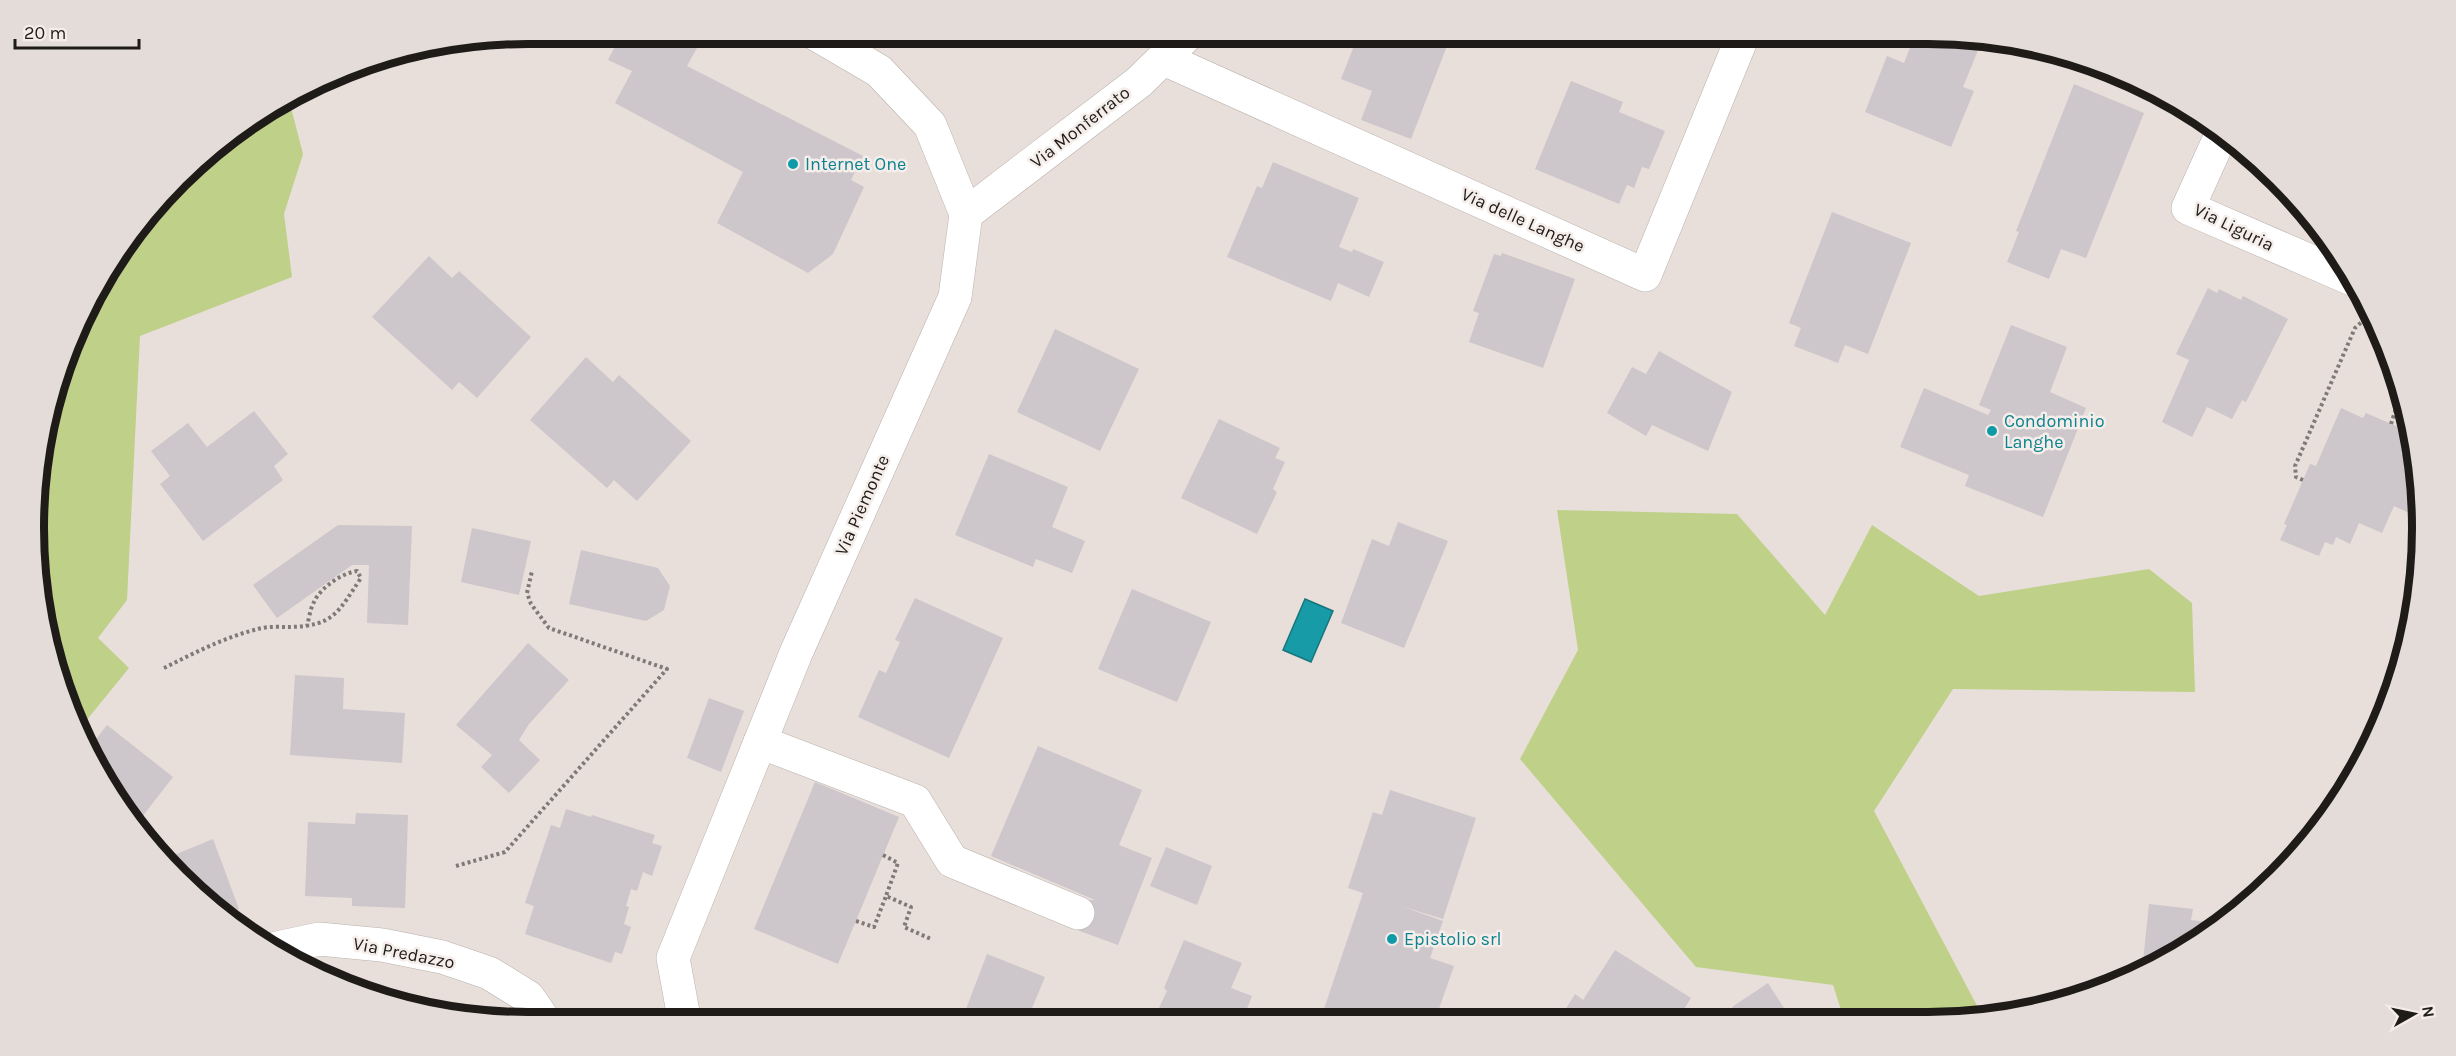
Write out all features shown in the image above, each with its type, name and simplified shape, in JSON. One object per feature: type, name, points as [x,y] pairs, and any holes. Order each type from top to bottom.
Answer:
[{"type":"street","name":"Via Piemonte","points":[[683,1012],[672,958],[796,653],[955,297],[966,214],[930,125],[879,71],[833,44]]},
{"type":"street","name":"Via Monferrato","points":[[966,214],[1138,82],[1178,44]]},
{"type":"street","name":"Via delle Langhe","points":[[1164,59],[1645,275],[1740,44]]},
{"type":"street","name":"Via Liguria","points":[[2218,140],[2188,208],[2341,274]]},
{"type":"street","points":[[760,742],[915,801],[952,861],[1078,913]]},
{"type":"street","name":"Via Predazzo","points":[[284,947],[319,939],[382,945],[442,957],[489,973],[528,997],[538,1012]]},
{"type":"path","points":[[2303,480],[2296,477],[2295,466],[2355,328],[2365,319]]},
{"type":"path","points":[[2391,424],[2397,406]]},
{"type":"path","points":[[164,668],[204,648],[259,628],[307,627],[322,623],[341,608],[361,578],[357,571],[347,572],[326,588],[314,601],[307,627]]},
{"type":"path","points":[[456,866],[505,852],[668,669],[549,628],[531,604],[527,593],[532,571]]},
{"type":"path","points":[[856,921],[874,927],[898,863],[883,855]]},
{"type":"path","points":[[886,896],[911,907],[904,927],[931,939]]},
{"type":"green space","points":[[290,106],[303,154],[284,214],[292,277],[140,336],[127,600],[98,638],[129,668],[84,723],[60,653],[53,623],[45,560],[45,496],[53,433],[60,403],[69,372],[93,314],[125,259],[144,233],[185,185],[209,164],[259,125]]},
{"type":"green space","points":[[1557,510],[1737,514],[1825,615],[1872,525],[1979,596],[2149,569],[2192,603],[2195,692],[1953,689],[1874,811],[1979,1009],[1842,1012],[1833,985],[1696,967],[1520,759],[1578,650]]},
{"type":"water","points":[[1305,599],[1333,611],[1311,662],[1283,650]]},
{"type":"building","name":"Internet One","points":[[616,44],[690,44],[697,48],[687,66],[863,156],[851,180],[864,187],[833,254],[808,273],[717,223],[743,172],[615,103],[632,71],[608,60]]},
{"type":"building","points":[[1355,44],[1448,44],[1411,139],[1361,120],[1372,91],[1341,79]]},
{"type":"building","points":[[1912,44],[1979,47],[1963,87],[1974,91],[1951,147],[1865,112],[1887,56],[1904,63]]},
{"type":"building","points":[[1571,81],[1623,102],[1619,112],[1665,131],[1649,169],[1642,167],[1634,188],[1627,185],[1619,204],[1535,169]]},
{"type":"building","points":[[2074,84],[2144,113],[2086,258],[2061,249],[2049,279],[2007,262],[2019,232],[2016,231]]},
{"type":"building","points":[[1273,162],[1359,198],[1339,247],[1352,252],[1353,249],[1384,262],[1369,297],[1338,283],[1331,301],[1227,257],[1257,186],[1262,188]]},
{"type":"building","points":[[1832,212],[1911,243],[1868,354],[1845,345],[1838,363],[1794,346],[1801,328],[1789,323]]},
{"type":"building","points":[[1502,253],[1575,279],[1543,368],[1469,342],[1479,313],[1473,311],[1494,254],[1501,256]]},
{"type":"building","points":[[429,256],[452,278],[459,271],[531,337],[477,398],[459,382],[452,390],[372,317]]},
{"type":"building","points":[[2208,288],[2217,293],[2219,289],[2241,300],[2243,296],[2288,319],[2246,402],[2242,400],[2232,419],[2207,407],[2192,437],[2162,422],[2189,360],[2176,354]]},
{"type":"building","name":"Condominio Langhe","points":[[2011,325],[2067,347],[2050,392],[2086,408],[2043,517],[1965,486],[1969,475],[1900,447],[1924,388],[1988,415],[1991,410],[1979,405]]},
{"type":"building","points":[[1055,329],[1139,369],[1100,451],[1017,412]]},
{"type":"building","points":[[1659,351],[1732,392],[1708,451],[1652,425],[1646,436],[1607,413],[1632,367],[1646,374]]},
{"type":"building","points":[[586,357],[613,382],[619,375],[691,441],[637,501],[614,480],[607,488],[530,420]]},
{"type":"building","points":[[2341,408],[2363,418],[2366,413],[2402,429],[2405,445],[2401,454],[2407,457],[2412,514],[2394,506],[2382,533],[2359,523],[2350,544],[2336,537],[2333,545],[2325,542],[2319,556],[2280,540],[2287,525],[2284,524],[2310,464],[2316,466]]},
{"type":"building","points":[[254,411],[288,454],[274,466],[283,480],[203,541],[160,484],[170,476],[151,451],[188,423],[207,447]]},
{"type":"building","points":[[1219,419],[1280,448],[1275,458],[1285,462],[1273,489],[1277,492],[1257,534],[1181,498]]},
{"type":"building","points":[[989,454],[1068,487],[1052,527],[1085,541],[1072,573],[1036,559],[1033,567],[955,535]]},
{"type":"building","points":[[1398,522],[1448,541],[1404,648],[1341,623],[1372,539],[1389,546]]},
{"type":"building","points":[[338,525],[412,526],[408,625],[367,623],[369,565],[352,565],[277,618],[253,585]]},
{"type":"building","points":[[472,528],[531,541],[519,595],[461,582]]},
{"type":"building","points":[[581,550],[658,568],[670,586],[664,610],[646,621],[569,604]]},
{"type":"building","points":[[1132,589],[1211,622],[1177,702],[1098,669]]},
{"type":"building","points":[[915,598],[1003,638],[949,758],[858,717],[879,670],[886,673],[900,642],[895,640]]},
{"type":"building","points":[[528,643],[569,680],[529,724],[519,740],[540,760],[509,793],[481,767],[492,755],[456,725]]},
{"type":"building","points":[[295,675],[344,678],[343,709],[405,713],[402,763],[290,755]]},
{"type":"building","points":[[709,698],[744,711],[721,772],[687,758]]},
{"type":"building","points":[[107,725],[173,777],[141,819],[108,770],[93,743]]},
{"type":"building","points":[[1038,746],[1142,790],[1119,845],[1152,858],[1118,945],[1077,930],[1089,900],[1095,900],[991,856]]},
{"type":"building","points":[[815,782],[899,817],[838,964],[754,929]]},
{"type":"building","points":[[1390,790],[1476,818],[1443,919],[1401,906],[1443,921],[1430,958],[1454,966],[1438,1012],[1323,1012],[1363,893],[1348,888],[1373,812],[1382,815]]},
{"type":"building","points":[[566,809],[655,835],[652,843],[662,846],[652,876],[643,872],[637,891],[631,889],[624,924],[631,927],[622,954],[615,952],[611,963],[525,934],[534,906],[525,903],[551,825],[560,828]]},
{"type":"building","points":[[356,813],[408,815],[405,908],[352,906],[352,898],[305,896],[308,822],[355,824]]},
{"type":"building","points":[[213,839],[239,909],[232,912],[185,871],[172,856]]},
{"type":"building","points":[[1166,847],[1212,866],[1197,905],[1150,886]]},
{"type":"building","points":[[2149,904],[2193,909],[2191,920],[2209,922],[2170,948],[2143,963]]},
{"type":"building","points":[[1184,940],[1242,963],[1231,988],[1252,996],[1246,1012],[1157,1012],[1167,991],[1164,988]]},
{"type":"building","points":[[1615,950],[1691,998],[1682,1012],[1564,1012],[1575,994],[1583,1000]]},
{"type":"building","points":[[987,954],[1045,977],[1030,1012],[965,1012]]},
{"type":"building","points":[[1768,983],[1786,1011],[1735,1012],[1732,1007]]},
{"type":"place","name":"Internet One","points":[[793,164]]},
{"type":"place","name":"Condominio Langhe","points":[[1992,431]]},
{"type":"place","name":"Epistolio srl","points":[[1392,939]]}]
